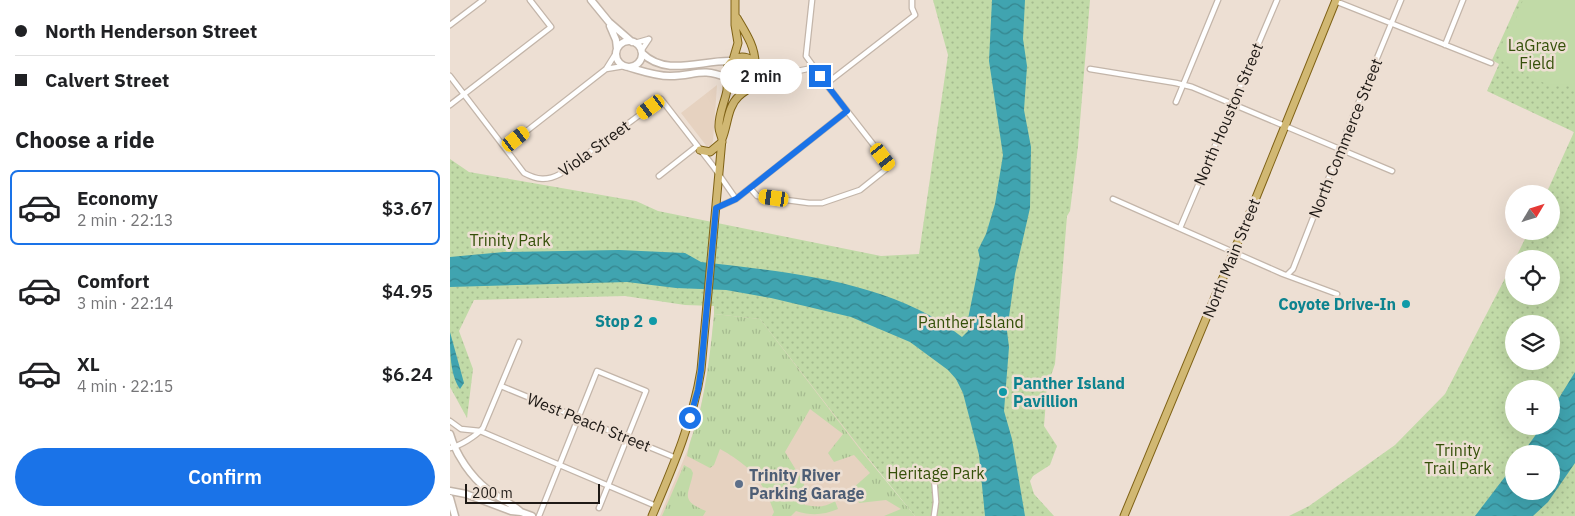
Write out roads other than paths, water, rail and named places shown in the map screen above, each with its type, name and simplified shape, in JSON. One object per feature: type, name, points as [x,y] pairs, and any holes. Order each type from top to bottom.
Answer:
[{"type":"main road","points":[[592,0],[609,22],[656,63],[669,66],[732,60],[738,57],[746,57],[755,63]]},
{"type":"main road","points":[[722,141],[719,128],[726,94],[727,68],[738,43],[735,0]]},
{"type":"main road","name":"North Main Street","points":[[1124,516],[1286,126],[1335,0]]},
{"type":"main road","points":[[652,516],[676,458],[696,398],[701,370],[722,141],[727,129],[732,106],[738,97],[757,80],[758,69],[752,45],[736,18]]},
{"type":"main road","points":[[609,22],[616,40],[618,61],[626,67],[657,75],[682,75],[707,71],[727,79],[733,87],[748,89]]},
{"type":"main road","points":[[616,52],[623,43],[634,43]]},
{"type":"main road","points":[[626,67],[638,63],[642,52]]},
{"type":"main road","points":[[699,148],[710,152],[722,141]]},
{"type":"main road","points":[[450,434],[452,447],[476,479],[521,512]]},
{"type":"main road","points":[[450,491],[466,494],[511,511],[532,516]]},
{"type":"main road","points":[[450,498],[453,511]]},
{"type":"street","points":[[450,25],[483,0]]},
{"type":"street","points":[[450,105],[551,27],[530,0]]},
{"type":"street","points":[[750,188],[757,196],[809,204],[822,203],[860,190],[890,166],[806,56],[812,0]]},
{"type":"street","points":[[826,84],[914,15],[912,0]]},
{"type":"street","points":[[1176,102],[1218,0]]},
{"type":"street","name":"North Houston Street","points":[[1180,228],[1276,0]]},
{"type":"street","points":[[1335,0],[1491,63]]},
{"type":"street","name":"North Commerce Street","points":[[1287,275],[1293,269],[1401,0]]},
{"type":"street","points":[[1445,45],[1463,0]]},
{"type":"street","points":[[634,43],[649,39],[642,52]]},
{"type":"street","points":[[450,76],[505,148],[606,69],[616,52]]},
{"type":"street","points":[[755,63],[772,70],[792,73],[814,68]]},
{"type":"street","points":[[606,69],[626,67]]},
{"type":"street","points":[[1090,69],[1183,85],[1392,171]]},
{"type":"street","points":[[748,89],[772,85],[788,78],[792,73]]},
{"type":"street","name":"Viola Street","points":[[505,148],[524,173],[533,178],[550,179],[560,174],[661,99],[699,148]]},
{"type":"street","points":[[716,208],[736,199],[847,111]]},
{"type":"street","points":[[659,176],[699,148],[736,199]]},
{"type":"street","points":[[1113,199],[1287,275],[1337,294]]},
{"type":"street","points":[[452,447],[480,431],[519,342]]},
{"type":"street","points":[[539,516],[597,371],[646,391],[599,508]]},
{"type":"street","name":"West Peach Street","points":[[501,386],[676,458]]},
{"type":"street","points":[[450,421],[461,429],[480,431],[656,506]]},
{"type":"street","points":[[934,477],[936,502],[934,516]]},
{"type":"water","points":[[992,0],[1025,0],[1023,39],[1027,66],[1024,110],[1031,147],[1030,208],[1015,274],[1007,331],[1009,347],[1004,411],[1012,439],[1025,516],[985,516],[979,455],[963,393],[956,379],[948,370],[910,342],[851,317],[771,298],[726,290],[676,288],[627,282],[450,287],[450,257],[504,252],[619,250],[685,253],[701,262],[803,275],[872,291],[904,303],[935,318],[962,337],[968,331],[967,324],[980,259],[978,250],[986,234],[995,204],[1003,155],[989,61]]},
{"type":"water","points":[[450,332],[464,383],[460,389],[452,370]]},
{"type":"water","points":[[1575,372],[1575,463],[1560,485],[1560,445],[1528,445],[1536,435],[1560,435],[1560,396]]},
{"type":"water","points":[[1505,477],[1505,500],[1549,500],[1533,516],[1475,516]]},
{"type":"place","name":"Coyote Drive-In","points":[[1406,304]]},
{"type":"place","name":"Stop 2","points":[[653,321]]},
{"type":"place","name":"Panther Island Pavillion","points":[[1003,392]]},
{"type":"place","name":"Trinity River Parking Garage","points":[[739,484]]},
{"type":"park label","name":"LaGrave Field","points":[[1537,54]]},
{"type":"park label","name":"Trinity Park","points":[[510,240]]},
{"type":"park label","name":"Panther Island","points":[[971,322]]},
{"type":"park label","name":"Trinity Trail Park","points":[[1458,459]]},
{"type":"park label","name":"Heritage Park","points":[[936,473]]}]
